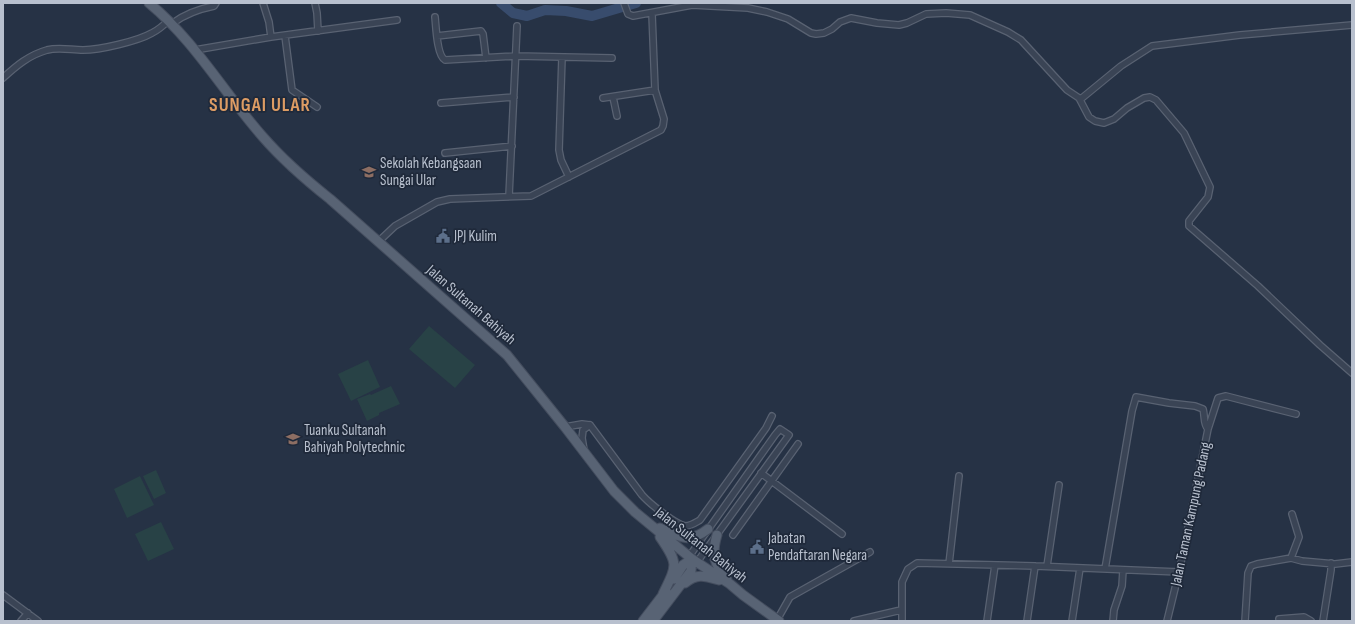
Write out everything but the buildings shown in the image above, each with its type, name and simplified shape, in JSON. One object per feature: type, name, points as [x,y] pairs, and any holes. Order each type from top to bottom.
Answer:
[{"type":"main road","name":"Jalan Sultanah Bahiyah","points":[[149,3],[171,22],[195,50],[275,151],[301,176],[330,199],[507,355],[565,426],[614,491],[635,512],[692,560],[730,584],[778,620]]},
{"type":"main road","points":[[651,525],[689,539],[700,536],[708,529]]},
{"type":"main road","points":[[651,525],[674,559],[673,573],[666,597],[661,610],[653,621]]},
{"type":"main road","points":[[717,535],[713,547],[715,561],[730,584]]},
{"type":"main road","points":[[643,621],[666,597],[692,560]]},
{"type":"main road","points":[[666,597],[696,576],[703,576],[730,584]]},
{"type":"main road","points":[[648,621],[661,610]]},
{"type":"street","points":[[3,78],[24,61],[41,52],[55,48],[84,50],[95,49],[137,39],[152,34],[182,16],[201,8],[214,6],[216,3]]},
{"type":"street","points":[[263,3],[269,22],[270,37]]},
{"type":"street","points":[[315,3],[318,31]]},
{"type":"street","points":[[624,3],[626,12],[633,16],[652,14],[692,5],[748,8],[788,19],[811,33],[816,34],[824,33],[832,29],[840,22],[851,18],[898,25],[907,23],[926,14],[946,13],[970,15],[1003,29],[1021,40],[1067,90],[1079,98],[1089,117],[1095,121],[1104,123],[1114,119],[1127,108],[1144,98],[1150,97],[1160,103],[1184,133],[1210,187],[1208,197],[1189,221],[1189,226],[1258,286],[1352,373]]},
{"type":"street","points":[[378,242],[395,226],[437,202],[450,199],[531,196],[661,130],[664,119],[655,90],[652,14]]},
{"type":"street","points":[[435,17],[440,52],[442,58],[445,60],[516,56],[612,58]]},
{"type":"street","points":[[195,50],[270,37],[397,20]]},
{"type":"street","points":[[1079,98],[1082,98],[1121,66],[1152,46],[1240,35],[1352,25]]},
{"type":"street","points":[[509,196],[517,26]]},
{"type":"street","points":[[438,36],[481,31],[483,34],[486,58]]},
{"type":"street","points":[[285,36],[292,90],[317,107]]},
{"type":"street","points":[[562,57],[559,150],[560,160],[569,177]]},
{"type":"street","points":[[603,98],[655,90]]},
{"type":"street","points":[[613,96],[617,116]]},
{"type":"street","points":[[441,103],[514,97]]},
{"type":"street","points":[[445,153],[512,146]]},
{"type":"street","points":[[1208,429],[1218,398],[1226,396],[1296,414]]},
{"type":"street","name":"Jalan Taman Kampung Padang","points":[[1105,569],[1132,411],[1136,397],[1195,406],[1203,409],[1206,426],[1208,429],[1179,572],[1167,621]]},
{"type":"street","points":[[565,426],[582,424],[590,425],[649,503],[679,524],[686,526],[692,525],[700,520],[766,428],[772,416]]},
{"type":"street","points":[[584,452],[582,438],[584,430],[590,425]]},
{"type":"street","points":[[766,428],[775,435]]},
{"type":"street","points":[[780,429],[789,435],[717,535],[692,560],[708,529],[775,435],[780,429]]},
{"type":"street","points":[[733,535],[798,444]]},
{"type":"street","points":[[761,473],[842,534]]},
{"type":"street","points":[[949,564],[959,476]]},
{"type":"street","points":[[1047,566],[1059,485]]},
{"type":"street","points":[[1291,558],[1299,537],[1292,514]]},
{"type":"street","points":[[778,620],[790,597],[870,552]]},
{"type":"street","points":[[1244,621],[1248,573],[1251,566],[1291,558],[1295,560],[1331,563],[1352,562]]},
{"type":"street","points":[[902,621],[902,582],[908,569],[917,563],[1047,566],[1179,572]]},
{"type":"street","points":[[1323,621],[1331,563]]},
{"type":"street","points":[[987,621],[995,565]]},
{"type":"street","points":[[1027,621],[1035,566]]},
{"type":"street","points":[[1072,621],[1080,568]]},
{"type":"street","points":[[1113,621],[1114,610],[1122,586],[1123,570]]},
{"type":"street","points":[[3,594],[38,621]]},
{"type":"street","points":[[854,621],[901,610]]},
{"type":"street","points":[[21,621],[28,613]]},
{"type":"street","points":[[1279,620],[1304,617],[1311,621]]},
{"type":"green space","points":[[429,326],[475,365],[455,388],[409,349]]},
{"type":"green space","points":[[368,360],[380,387],[351,401],[338,374]]},
{"type":"green space","points":[[391,386],[400,404],[379,413],[379,415],[367,421],[357,399],[370,394],[371,395]]},
{"type":"green space","points":[[156,470],[166,493],[154,499],[143,476]]},
{"type":"green space","points":[[140,476],[154,505],[127,518],[114,489]]},
{"type":"green space","points":[[161,522],[174,549],[148,561],[135,534]]},
{"type":"waterway","name":"SUNGAI ULAR","points":[[501,3],[513,13],[527,16],[545,10],[566,11],[592,16],[636,3]]},
{"type":"place","name":"Sekolah Kebangsaan Sungai Ular","points":[[369,172]]},
{"type":"place","name":"JPJ Kulim","points":[[443,236]]},
{"type":"place","name":"Tuanku Sultanah Bahiyah Polytechnic","points":[[293,439]]},
{"type":"place","name":"Jabatan Pendaftaran Negara","points":[[757,547]]},
{"type":"district","name":"SUNGAI ULAR","points":[[260,105]]}]
